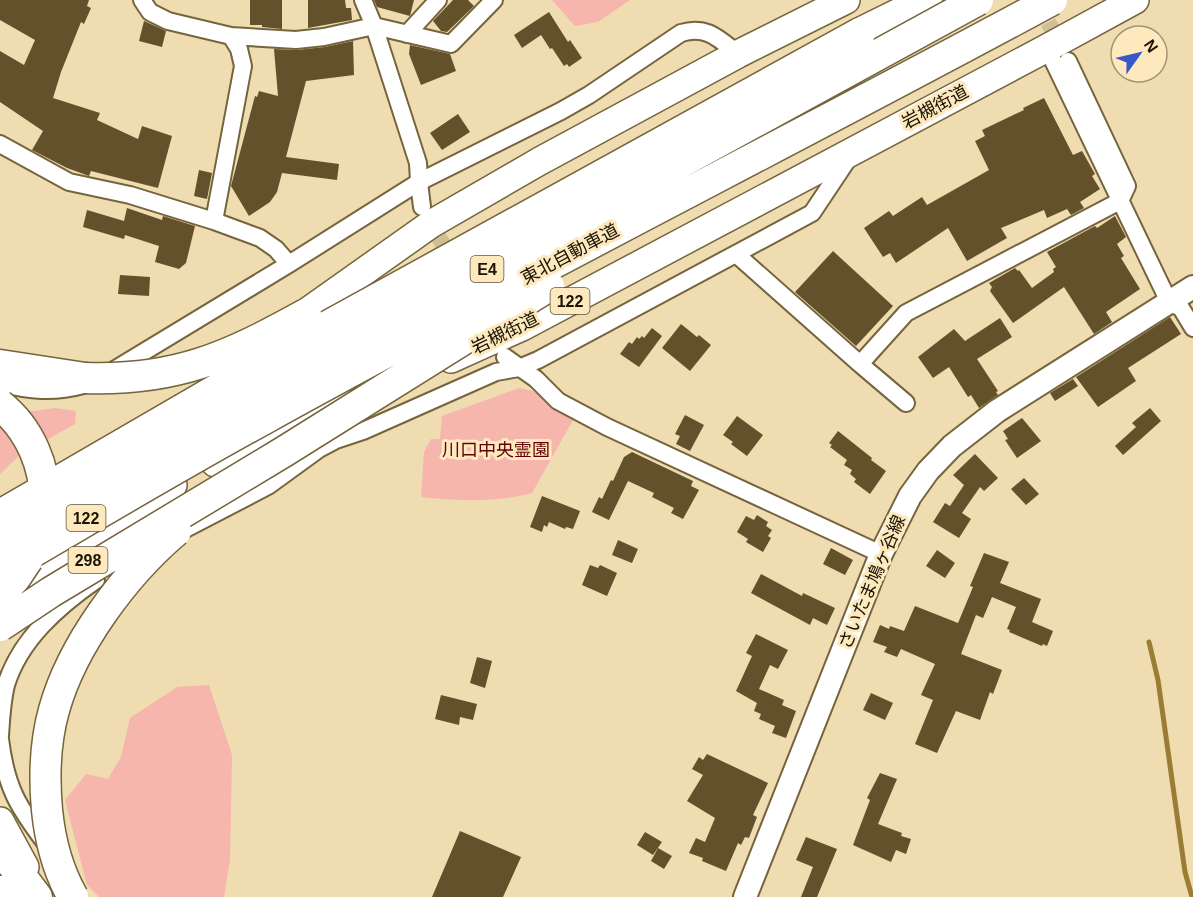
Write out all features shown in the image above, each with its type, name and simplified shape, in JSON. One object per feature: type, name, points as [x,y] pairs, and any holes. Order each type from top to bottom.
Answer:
[{"type":"highway","points":[[0,514],[285,349],[860,33],[927,0]]},
{"type":"highway","name":"東北自動車道","points":[[0,544],[252,397],[978,0]]},
{"type":"highway","name":"東北自動車道","points":[[0,572],[265,418],[666,202],[1052,0]]},
{"type":"highway","name":"岩槻街道","points":[[0,593],[173,485],[245,447],[298,421],[461,355],[522,327],[854,150],[1058,55],[1135,0]]},
{"type":"highway","name":"122","points":[[0,529],[67,485],[421,230],[540,161],[831,3]]},
{"type":"highway","points":[[0,365],[85,378],[112,379],[164,374],[212,360],[262,338],[642,132],[803,56],[860,33]]},
{"type":"highway","points":[[0,626],[51,592],[285,451],[571,273],[666,202]]},
{"type":"highway","points":[[0,405],[19,424],[29,439],[40,465],[45,491],[42,525],[37,541],[23,568],[0,593]]},
{"type":"highway","points":[[73,897],[59,867],[53,846],[46,794],[48,739],[57,701],[70,668],[102,615],[148,556],[187,522],[285,451]]},
{"type":"highway","points":[[0,514],[67,485]]},
{"type":"highway","name":"122","points":[[0,553],[26,540],[173,485]]},
{"type":"highway","name":"298","points":[[0,631],[86,562],[173,485]]},
{"type":"highway","points":[[0,821],[40,897]]},
{"type":"highway","points":[[0,848],[40,897]]},
{"type":"highway","points":[[0,868],[22,897]]},
{"type":"highway","points":[[0,891],[5,897]]},
{"type":"main road","name":"さいたま鳩ヶ谷線","points":[[745,897],[881,554],[910,496],[928,471],[952,446],[997,411],[1193,287]]},
{"type":"street","points":[[142,0],[150,12],[168,21],[231,36],[296,40],[324,37],[374,26],[451,44],[494,0]]},
{"type":"street","points":[[363,0],[374,26],[418,163],[422,207]]},
{"type":"street","points":[[407,34],[438,0]]},
{"type":"street","points":[[0,383],[30,390],[54,391],[89,383],[120,367],[419,182],[570,106],[681,33],[694,29],[706,32],[718,38],[738,54]]},
{"type":"street","points":[[214,221],[243,66],[239,49],[231,36]]},
{"type":"street","points":[[1058,55],[1120,201],[1170,302],[1181,308],[1193,327]]},
{"type":"street","points":[[860,364],[906,313],[1120,201],[1127,186],[1058,55]]},
{"type":"street","points":[[0,144],[69,182],[130,195],[260,238],[276,249],[289,264]]},
{"type":"street","points":[[87,897],[28,820],[12,794],[4,767],[0,737],[6,685],[15,663],[47,620],[68,601],[120,564],[268,486],[319,449],[496,372],[519,368],[538,360],[812,213],[854,150]]},
{"type":"street","points":[[736,254],[906,403]]},
{"type":"street","points":[[505,357],[536,379],[558,400],[607,427],[881,554]]},
{"type":"green space","points":[[552,0],[630,0],[598,22],[575,26]]},
{"type":"green space","name":"川口中央霊園","points":[[519,388],[533,391],[573,420],[532,493],[476,500],[421,497],[424,452],[431,439],[440,439],[442,416]]},
{"type":"green space","points":[[0,408],[35,411],[55,408],[76,411],[75,424],[20,455],[0,474]]},
{"type":"green space","points":[[209,685],[232,755],[230,860],[224,897],[99,897],[87,885],[65,800],[86,774],[108,779],[121,757],[130,718],[177,687]]},
{"type":"building","points":[[0,0],[89,0],[87,6],[91,8],[84,24],[81,22],[53,98],[100,113],[97,120],[138,139],[142,126],[172,136],[158,188],[91,171],[89,176],[67,168],[32,150],[43,131],[0,102],[0,51],[24,65],[35,40],[0,20]]},
{"type":"building","points":[[250,0],[282,0],[282,29],[250,25]]},
{"type":"building","points":[[308,0],[345,0],[346,8],[351,8],[352,20],[308,28]]},
{"type":"building","points":[[374,0],[414,0],[410,16],[377,7]]},
{"type":"building","points":[[453,0],[468,0],[474,6],[447,32],[441,31],[433,21]]},
{"type":"building","points":[[549,12],[568,42],[570,40],[582,58],[569,67],[567,64],[564,66],[541,35],[522,48],[514,35]]},
{"type":"building","points":[[144,21],[166,31],[162,47],[139,41]]},
{"type":"building","points":[[353,41],[354,75],[306,81],[286,157],[339,164],[337,180],[282,173],[277,192],[270,202],[249,216],[231,186],[255,96],[257,97],[259,91],[278,96],[274,49],[297,50]]},
{"type":"building","points":[[410,45],[450,54],[456,71],[421,85],[409,54]]},
{"type":"building","points":[[1044,98],[1073,155],[1082,151],[1095,174],[1092,176],[1100,189],[1080,202],[1084,208],[1071,215],[1067,209],[1047,218],[1044,210],[1001,228],[1007,238],[967,261],[948,228],[896,263],[890,253],[883,257],[864,228],[889,211],[893,216],[922,197],[927,205],[989,170],[975,141],[985,136],[982,130]]},
{"type":"building","points":[[458,114],[470,132],[442,150],[430,133]]},
{"type":"building","points":[[199,170],[212,173],[207,199],[194,196]]},
{"type":"building","points":[[127,208],[162,220],[163,216],[195,226],[186,263],[179,269],[155,262],[159,246],[125,235],[124,239],[83,227],[87,210],[124,221]]},
{"type":"building","points":[[1115,216],[1126,237],[1117,244],[1124,256],[1121,258],[1140,289],[1106,312],[1112,322],[1094,334],[1064,287],[1013,323],[990,291],[992,287],[989,283],[1015,268],[1032,288],[1054,272],[1053,269],[1056,267],[1047,252],[1095,226],[1097,228]]},
{"type":"building","points":[[833,251],[893,306],[856,346],[795,292]]},
{"type":"building","points":[[120,275],[150,277],[149,296],[118,294]]},
{"type":"building","points":[[1170,317],[1181,334],[1128,368],[1136,381],[1098,407],[1076,377]]},
{"type":"building","points":[[1000,318],[1012,337],[977,359],[998,391],[996,392],[998,395],[979,408],[971,395],[968,397],[949,367],[933,378],[918,357],[954,329],[965,341]]},
{"type":"building","points":[[681,324],[711,345],[690,371],[662,348]]},
{"type":"building","points":[[652,328],[662,336],[639,367],[620,354],[629,342],[632,344],[637,337],[644,338]]},
{"type":"building","points":[[1073,379],[1078,386],[1055,401],[1050,393]]},
{"type":"building","points":[[1150,408],[1161,421],[1123,455],[1115,446],[1136,427],[1132,423]]},
{"type":"building","points":[[685,415],[704,425],[690,451],[676,444],[680,436],[675,434]]},
{"type":"building","points":[[737,416],[763,435],[747,456],[723,435]]},
{"type":"building","points":[[1022,418],[1041,441],[1017,458],[1005,440],[1008,439],[1003,431]]},
{"type":"building","points":[[838,431],[886,471],[870,494],[854,482],[856,479],[850,474],[852,470],[844,465],[847,460],[830,447],[832,445],[829,443]]},
{"type":"building","points":[[632,452],[693,481],[691,486],[699,490],[683,519],[671,513],[674,508],[652,497],[654,493],[628,481],[609,520],[592,512],[599,497],[602,499],[611,480],[613,481],[624,457]]},
{"type":"building","points":[[975,454],[998,478],[984,491],[980,487],[962,513],[971,519],[959,538],[933,522],[945,503],[950,506],[964,485],[953,475]]},
{"type":"building","points":[[1024,478],[1039,494],[1026,505],[1011,489]]},
{"type":"building","points":[[542,496],[580,511],[573,529],[566,527],[565,529],[549,522],[547,527],[544,525],[542,532],[530,527]]},
{"type":"building","points":[[757,515],[768,522],[766,526],[772,530],[768,536],[771,538],[763,552],[746,542],[748,539],[737,532],[746,516],[754,520]]},
{"type":"building","points":[[618,540],[638,549],[632,563],[612,555]]},
{"type":"building","points":[[831,548],[853,560],[845,575],[823,564]]},
{"type":"building","points":[[937,550],[955,563],[945,578],[926,566]]},
{"type":"building","points":[[984,553],[1009,562],[1000,583],[1041,599],[1032,622],[1053,631],[1047,646],[1009,632],[1010,630],[1007,629],[1016,607],[992,597],[983,618],[976,615],[961,654],[1002,670],[993,694],[990,692],[980,720],[956,711],[937,753],[915,744],[933,700],[921,695],[935,664],[901,649],[897,657],[884,652],[887,647],[873,642],[880,625],[904,631],[915,606],[958,623]]},
{"type":"building","points":[[590,565],[598,568],[600,565],[617,573],[607,596],[582,585]]},
{"type":"building","points":[[761,574],[802,596],[803,593],[835,608],[827,625],[813,618],[810,625],[751,593]]},
{"type":"building","points":[[756,634],[788,650],[778,669],[770,665],[759,689],[784,700],[782,705],[796,711],[786,738],[772,733],[775,726],[759,719],[761,714],[754,711],[757,703],[736,691],[752,656],[746,653]]},
{"type":"building","points":[[477,657],[492,661],[485,688],[470,683]]},
{"type":"building","points":[[871,693],[893,703],[885,720],[863,710]]},
{"type":"building","points":[[441,695],[477,704],[473,720],[460,717],[459,725],[435,719]]},
{"type":"building","points":[[707,754],[768,783],[753,815],[757,817],[749,838],[745,837],[741,845],[738,843],[726,871],[689,853],[696,838],[705,842],[715,818],[687,801],[703,775],[692,769],[699,757],[703,760]]},
{"type":"building","points":[[880,773],[897,779],[878,824],[911,839],[906,854],[896,850],[891,862],[853,845],[870,800],[867,798]]},
{"type":"building","points":[[460,831],[521,857],[503,897],[432,897]]},
{"type":"building","points":[[645,832],[662,842],[653,855],[637,845]]},
{"type":"building","points":[[806,837],[837,849],[817,897],[801,897],[813,867],[796,860]]},
{"type":"building","points":[[658,848],[672,856],[664,869],[651,861]]},
{"type":"waterway","points":[[1149,642],[1158,680],[1185,872],[1192,897]]},
{"type":"tunnel","points":[[1037,1],[1063,50]]},
{"type":"tunnel","points":[[427,216],[454,264]]}]
